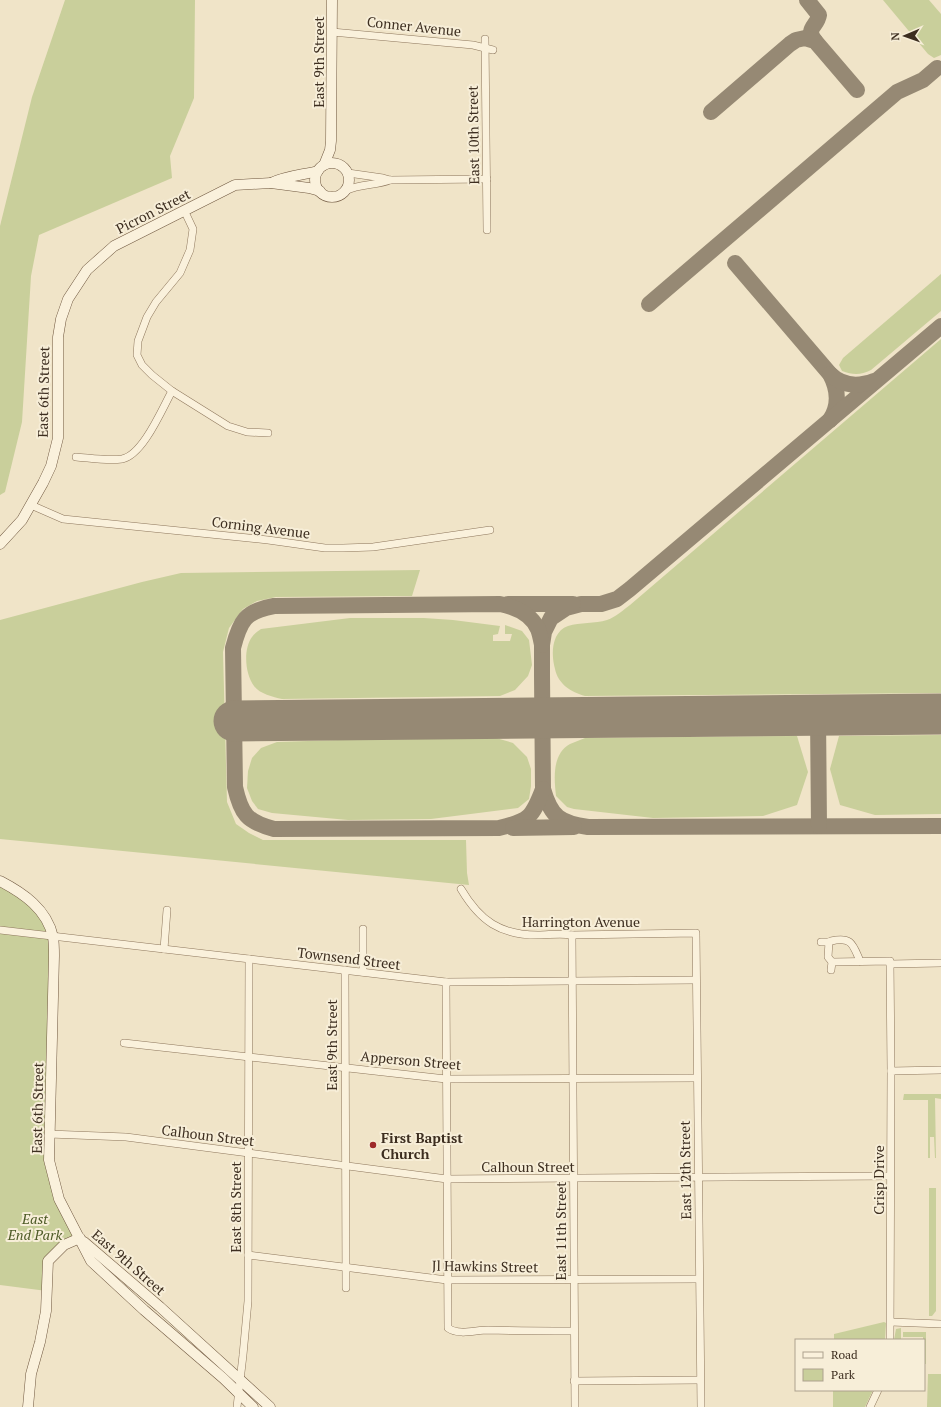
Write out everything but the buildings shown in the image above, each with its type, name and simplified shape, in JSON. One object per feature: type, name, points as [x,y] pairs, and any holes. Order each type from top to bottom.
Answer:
[{"type":"main road","name":"East 9th Street","points":[[331,124],[332,0]]},
{"type":"main road","points":[[331,124],[338,164]]},
{"type":"main road","points":[[321,168],[331,163],[338,164],[348,173],[349,182],[342,194],[332,197],[323,194],[316,184],[316,175],[330,150],[331,124]]},
{"type":"main road","name":"Picron Street","points":[[68,298],[88,270],[114,246],[184,210],[235,185],[270,182],[302,175],[321,168]]},
{"type":"main road","name":"Picron Street","points":[[270,182],[320,191]]},
{"type":"main road","name":"East 6th Street","points":[[0,544],[22,520],[43,484],[51,466],[58,438],[58,337],[61,319],[68,298]]},
{"type":"main road","name":"East 6th Street","points":[[0,881],[16,890],[32,902],[46,920],[53,936],[54,956],[49,1160],[59,1199],[80,1238]]},
{"type":"main road","name":"East 9th Street","points":[[80,1238],[160,1307],[270,1407]]},
{"type":"main road","name":"East 9th Street","points":[[80,1238],[91,1260],[144,1310],[223,1378],[253,1407]]},
{"type":"main road","points":[[28,1407],[31,1374],[40,1342],[46,1311],[48,1261],[64,1245],[80,1238]]},
{"type":"street","name":"Conner Avenue","points":[[332,32],[473,45],[493,50]]},
{"type":"street","name":"East 10th Street","points":[[485,39],[487,230]]},
{"type":"street","points":[[348,173],[390,180],[487,179]]},
{"type":"street","points":[[345,191],[355,186],[383,183],[390,180]]},
{"type":"street","points":[[184,210],[193,230],[192,241],[183,268],[178,277],[159,298],[147,317],[136,347],[137,355],[142,365],[172,391],[233,428],[247,432],[268,433]]},
{"type":"street","points":[[76,457],[111,460],[128,456],[140,446],[172,391]]},
{"type":"street","name":"Corning Avenue","points":[[31,505],[63,519],[325,548],[373,547],[490,530]]},
{"type":"street","name":"Harrington Avenue","points":[[461,889],[486,920],[501,929],[516,934],[572,935],[696,933]]},
{"type":"street","points":[[164,949],[167,910]]},
{"type":"street","points":[[363,929],[363,972]]},
{"type":"street","name":"Townsend Street","points":[[0,930],[446,982],[696,980]]},
{"type":"street","name":"East 12th Street","points":[[696,933],[701,1407]]},
{"type":"street","name":"East 11th Street","points":[[572,935],[575,1407]]},
{"type":"street","points":[[821,942],[843,939],[851,942],[854,946],[856,962]]},
{"type":"street","points":[[829,942],[828,957],[832,962],[831,970]]},
{"type":"street","name":"East 8th Street","points":[[237,1407],[246,1323],[248,1255],[249,959]]},
{"type":"street","points":[[832,962],[890,961],[890,964],[941,963]]},
{"type":"street","name":"Crisp Drive","points":[[890,964],[890,1339]]},
{"type":"street","name":"East 9th Street","points":[[345,970],[346,1288]]},
{"type":"street","points":[[446,982],[448,1327],[451,1330],[464,1332],[485,1330],[574,1331]]},
{"type":"street","name":"Apperson Street","points":[[124,1042],[446,1078],[697,1078]]},
{"type":"street","points":[[891,1071],[941,1070]]},
{"type":"street","name":"Calhoun Street","points":[[49,1134],[126,1137],[447,1179],[890,1176]]},
{"type":"street","name":"Jl Hawkins Street","points":[[248,1255],[447,1280],[699,1280]]},
{"type":"street","points":[[891,1322],[941,1324]]},
{"type":"street","points":[[574,1381],[700,1380]]},
{"type":"street","points":[[870,1407],[878,1391]]},
{"type":"green space","points":[[65,0],[195,0],[194,98],[170,156],[172,178],[39,235],[31,276],[22,422],[5,492],[0,495],[0,226],[32,97]]},
{"type":"green space","points":[[883,0],[929,0],[941,14],[941,55],[934,58],[928,54]]},
{"type":"green space","points":[[941,274],[941,311],[871,370],[857,374],[842,371],[839,365],[843,358]]},
{"type":"green space","points":[[941,339],[941,693],[585,696],[570,690],[562,683],[555,669],[553,651],[555,639],[562,629],[573,625],[607,620],[630,605]]},
{"type":"green space","points":[[420,570],[412,596],[276,597],[257,601],[243,609],[229,628],[223,652],[227,802],[236,824],[263,840],[466,840],[469,885],[0,839],[0,620],[181,573]]},
{"type":"green space","points":[[350,618],[424,618],[500,626],[498,634],[493,635],[493,641],[510,641],[512,634],[505,634],[505,625],[522,631],[529,640],[532,665],[528,676],[515,690],[500,696],[282,699],[263,693],[254,686],[247,668],[246,655],[249,642],[261,629]]},
{"type":"green space","points":[[941,735],[941,814],[875,815],[840,805],[830,769],[839,736]]},
{"type":"green space","points":[[797,736],[808,772],[797,805],[763,816],[653,818],[574,809],[567,807],[556,796],[555,774],[557,760],[560,754],[564,748],[570,744],[585,738]]},
{"type":"green space","points":[[496,738],[513,743],[527,757],[531,769],[529,799],[518,808],[431,819],[348,820],[272,813],[258,809],[252,801],[247,788],[248,771],[252,758],[261,748],[277,742]]},
{"type":"green space","name":"East End Park","points":[[0,882],[28,898],[53,936],[53,1175],[80,1238],[48,1261],[47,1291],[0,1285]]},
{"type":"green space","points":[[904,1094],[941,1094],[941,1099],[935,1098],[936,1158],[934,1137],[930,1137],[930,1158],[928,1158],[928,1100],[903,1100]]},
{"type":"green space","points":[[929,1188],[936,1188],[936,1311],[932,1316],[929,1316]]},
{"type":"green space","points":[[884,1322],[886,1323],[885,1339],[834,1339],[834,1334]]},
{"type":"green space","points":[[901,1328],[901,1339],[894,1339],[896,1329]]},
{"type":"green space","points":[[903,1332],[926,1332],[926,1364],[925,1339],[923,1339],[923,1337],[903,1337]]},
{"type":"green space","points":[[928,1374],[941,1374],[941,1407],[927,1407]]},
{"type":"green space","points":[[833,1391],[873,1391],[865,1407],[833,1407]]},
{"type":"taxiway","points":[[807,0],[819,15],[811,30],[812,37],[815,41]]},
{"type":"taxiway","points":[[711,112],[790,44],[796,40],[805,38],[815,41],[857,90]]},
{"type":"taxiway","points":[[649,304],[897,92],[923,80],[937,68]]},
{"type":"taxiway","points":[[735,263],[830,374],[835,385],[837,397],[837,403],[830,420]]},
{"type":"taxiway","points":[[941,326],[617,599],[601,604],[581,604],[566,608],[551,618],[544,632],[542,645],[543,789],[549,806],[553,812],[564,821],[588,827],[941,826]]},
{"type":"taxiway","points":[[830,374],[840,381],[856,385],[874,381]]},
{"type":"taxiway","points":[[542,645],[538,629],[527,615],[517,609],[500,604],[274,606],[256,611],[245,619],[238,631],[233,648],[235,787],[243,810],[251,820],[257,823],[274,829],[499,828],[517,823],[528,817],[536,806],[543,789]]},
{"type":"taxiway","points":[[508,604],[573,604]]},
{"type":"taxiway","points":[[818,715],[819,826]]},
{"type":"taxiway","points":[[513,828],[574,827]]},
{"type":"runway","points":[[234,721],[941,714]]},
{"type":"place","name":"First Baptist Church","points":[[373,1145]]}]
